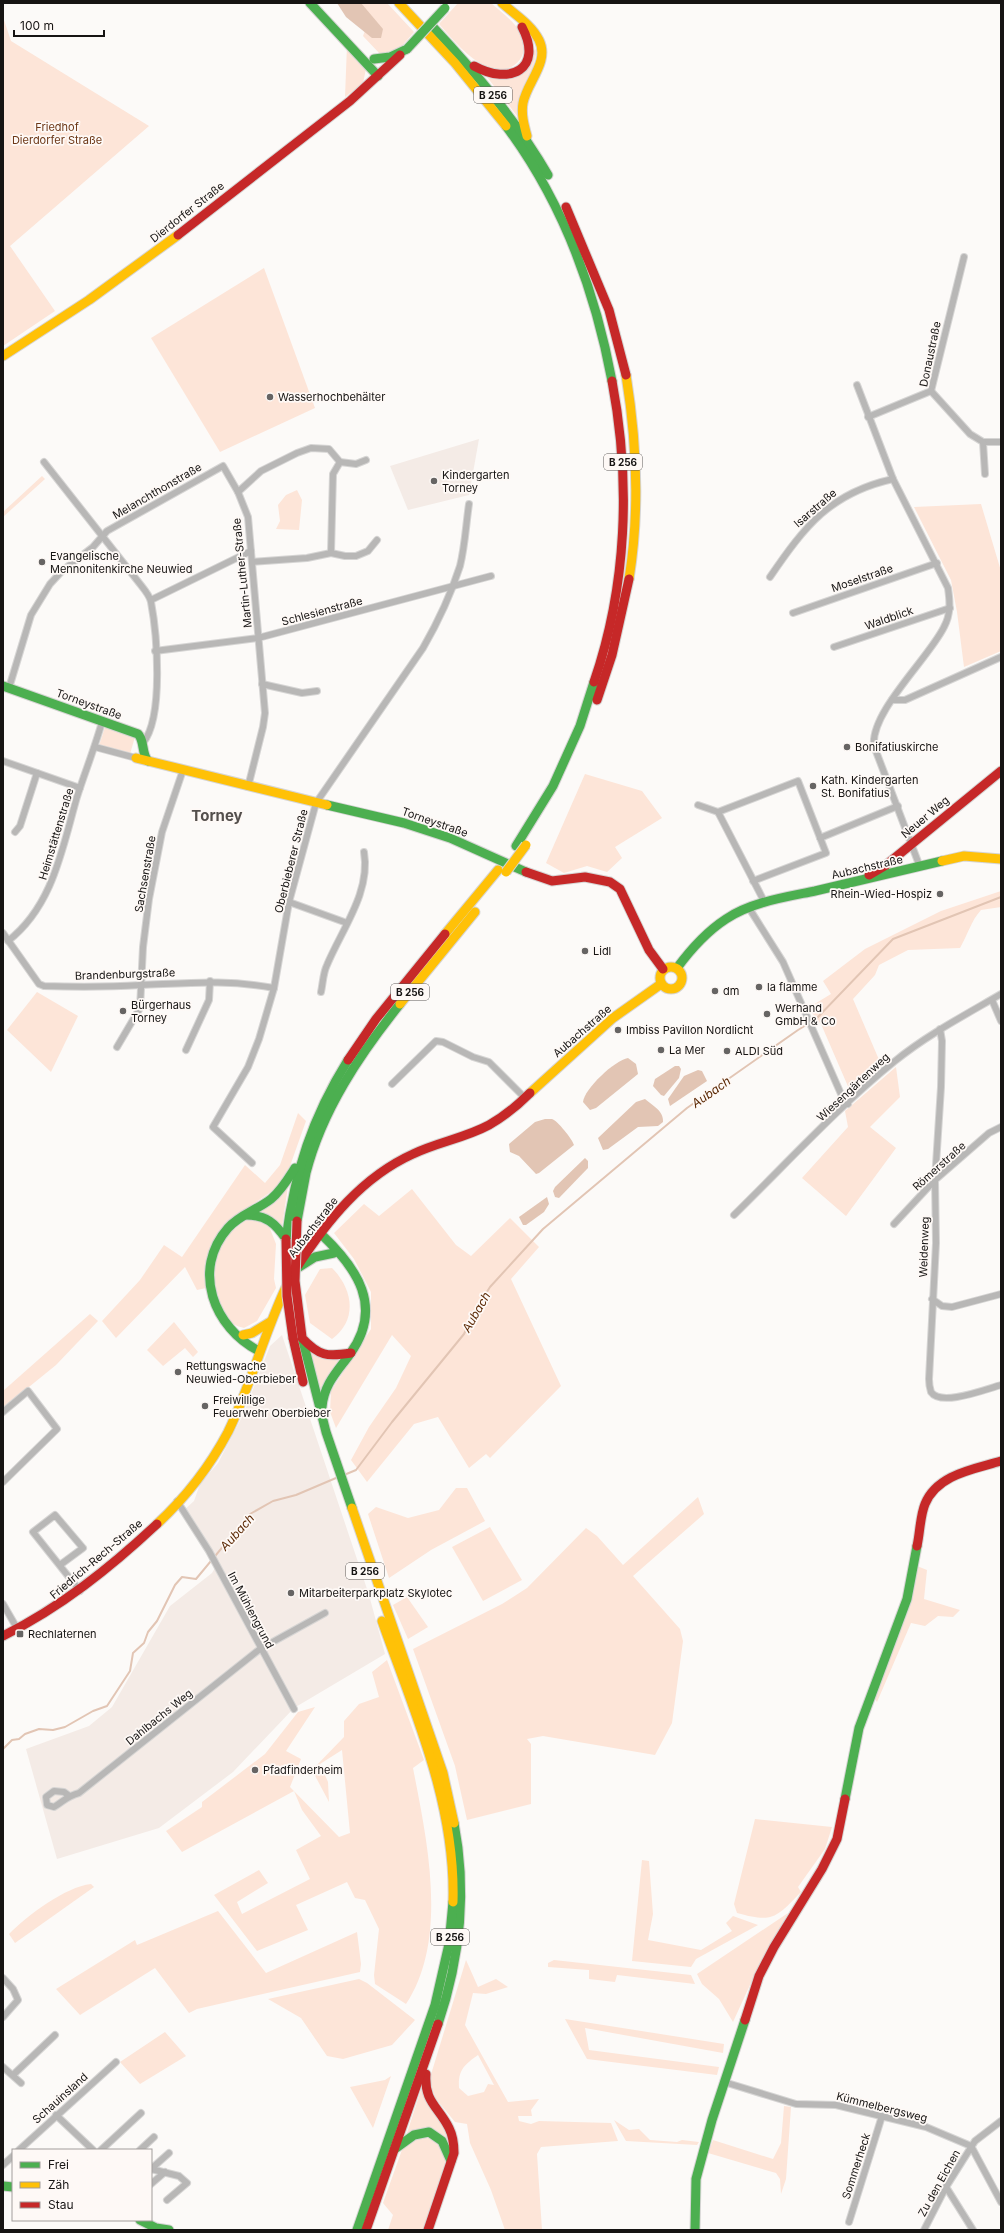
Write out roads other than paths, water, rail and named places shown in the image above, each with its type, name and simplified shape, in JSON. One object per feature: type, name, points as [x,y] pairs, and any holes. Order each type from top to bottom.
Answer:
[{"type":"main road","points":[[310,3],[378,76]]},
{"type":"main road","points":[[316,3],[329,19],[374,59],[379,66],[378,76]]},
{"type":"main road","name":"B 256","points":[[323,1433],[322,1418],[297,1338],[295,1281],[297,1221],[303,1184],[314,1147],[338,1091],[381,1028],[466,925],[502,871],[552,788],[580,727],[597,677],[612,623],[622,553],[625,495],[622,441],[616,391],[601,326],[576,254],[558,209],[538,174],[498,114],[433,39],[399,3]]},
{"type":"main road","name":"B 256","points":[[366,2230],[432,2045],[455,1967],[461,1920],[462,1885],[455,1818],[443,1773],[417,1708],[323,1433],[297,1338],[287,1296],[286,1239],[290,1204],[303,1154],[323,1102],[360,1042],[502,871],[526,845],[555,796],[585,733],[605,680],[622,623],[632,551],[636,495],[635,438],[627,382],[613,324],[564,204],[527,140],[456,52],[410,3]]},
{"type":"main road","points":[[456,52],[480,71],[498,77],[511,75],[525,63],[530,47],[526,32],[517,21],[496,3]]},
{"type":"main road","points":[[502,3],[532,31],[541,46],[540,64],[523,103],[523,119],[527,140]]},
{"type":"main road","name":"Dierdorfer Straße","points":[[3,356],[89,300],[153,254],[299,142],[378,76],[407,49],[447,5]]},
{"type":"main road","points":[[374,59],[390,57],[407,49]]},
{"type":"main road","name":"Torneystraße","points":[[6,687],[138,734],[142,738],[143,743]]},
{"type":"main road","points":[[143,743],[144,756],[148,761]]},
{"type":"main road","name":"Torneystraße","points":[[136,758],[248,788],[404,823],[450,838],[535,876],[552,881],[585,877],[610,882],[620,889],[626,898],[649,950],[663,969]]},
{"type":"main road","name":"Neuer Weg","points":[[862,879],[886,865],[1001,771]]},
{"type":"main road","name":"Aubachstraße","points":[[677,968],[694,946],[709,932],[727,918],[749,908],[862,879],[964,856],[1001,860]]},
{"type":"main road","points":[[669,966],[677,968],[682,976],[678,987],[667,988],[661,984],[660,973],[663,969],[669,966]]},
{"type":"main road","name":"Aubachstraße","points":[[177,1502],[212,1460],[227,1433],[270,1322],[296,1268],[345,1204],[388,1168],[412,1154],[461,1137],[498,1120],[525,1098],[610,1020],[638,998],[661,984]]},
{"type":"main road","points":[[259,1351],[235,1334],[226,1324],[212,1298],[209,1274],[210,1262],[216,1246],[226,1230],[279,1191],[303,1154]]},
{"type":"main road","points":[[246,1215],[264,1216],[272,1220],[286,1239]]},
{"type":"main road","points":[[321,1234],[324,1246],[346,1259]]},
{"type":"main road","points":[[321,1234],[346,1259],[358,1275],[366,1303],[362,1332],[351,1353],[326,1383],[323,1395],[322,1418]]},
{"type":"main road","points":[[296,1268],[314,1257],[334,1253]]},
{"type":"main road","points":[[243,1335],[252,1333],[270,1322]]},
{"type":"main road","points":[[226,1324],[254,1341],[259,1351]]},
{"type":"main road","points":[[297,1338],[313,1350],[326,1357],[351,1353]]},
{"type":"main road","points":[[695,2230],[695,2193],[699,2164],[724,2082],[759,1976],[774,1947],[822,1869],[837,1839],[859,1728],[900,1621],[908,1593],[925,1504],[928,1496],[935,1487],[950,1477],[1001,1461]]},
{"type":"main road","name":"Friedrich-Rech-Straße","points":[[3,1636],[18,1630],[56,1608],[80,1591],[130,1548],[177,1502]]},
{"type":"main road","name":"B 256","points":[[357,2230],[432,2014],[449,1946],[453,1912],[451,1851],[445,1818],[417,1708]]},
{"type":"main road","name":"B 256","points":[[432,2045],[424,2088],[430,2102],[452,2130],[455,2145],[451,2161]]},
{"type":"main road","points":[[394,2150],[414,2133],[432,2133],[444,2143],[451,2161],[428,2230]]},
{"type":"main road","points":[[142,2221],[156,2228],[169,2230]]},
{"type":"street","name":"Donaustraße","points":[[964,257],[930,392],[970,434],[983,442]]},
{"type":"street","points":[[857,385],[893,479],[937,562],[948,588],[950,608]]},
{"type":"street","points":[[868,417],[930,392]]},
{"type":"street","points":[[985,474],[983,442],[1001,442]]},
{"type":"street","points":[[238,492],[261,471],[311,448],[329,449],[340,462],[356,464],[366,460]]},
{"type":"street","points":[[44,462],[151,600],[158,696],[150,735],[143,743]]},
{"type":"street","points":[[331,553],[333,474],[340,462]]},
{"type":"street","name":"Melanchthonstraße","points":[[6,687],[31,616],[50,584],[62,571],[93,547],[107,531],[223,466]]},
{"type":"street","name":"Martin-Luther-Straße","points":[[223,466],[238,492],[248,517],[265,712],[263,727],[248,788]]},
{"type":"street","name":"Isarstraße","points":[[770,577],[799,535],[822,512],[845,495],[876,483],[893,479]]},
{"type":"street","name":"Oberbieberer Straße","points":[[252,1163],[213,1127],[248,1067],[274,988],[289,902],[316,803],[423,648],[452,588],[460,564],[469,504]]},
{"type":"street","points":[[252,562],[307,558],[331,553],[344,556],[356,556],[368,551],[377,540]]},
{"type":"street","points":[[151,600],[251,552]]},
{"type":"street","name":"Moselstraße","points":[[793,613],[937,562]]},
{"type":"street","name":"Schlesienstraße","points":[[155,651],[258,638],[452,588],[491,576]]},
{"type":"street","name":"Waldblick","points":[[834,647],[950,608]]},
{"type":"street","name":"Aubachstraße","points":[[920,867],[873,739],[875,730],[892,700],[944,627],[950,608]]},
{"type":"street","points":[[892,700],[905,700],[1001,656]]},
{"type":"street","points":[[262,684],[302,693],[317,691]]},
{"type":"street","name":"Heimstättenstraße","points":[[8,941],[20,932],[36,912],[51,885],[80,788],[95,747],[102,722]]},
{"type":"street","name":"Torneystraße","points":[[95,747],[136,758]]},
{"type":"street","points":[[3,761],[80,788]]},
{"type":"street","name":"Sachsenstraße","points":[[117,1047],[140,1008],[149,899],[162,832],[183,770]]},
{"type":"street","points":[[15,832],[20,826],[37,774]]},
{"type":"street","points":[[698,805],[718,812],[798,781],[826,853],[753,880]]},
{"type":"street","points":[[820,838],[898,806]]},
{"type":"street","points":[[718,812],[765,903]]},
{"type":"street","points":[[321,992],[326,966],[361,890],[366,863],[364,852]]},
{"type":"street","points":[[289,902],[347,922]]},
{"type":"street","points":[[749,908],[783,962],[841,1094],[848,1104]]},
{"type":"street","name":"Brandenburgstraße","points":[[3,932],[39,984],[44,986],[90,987],[231,981],[274,988]]},
{"type":"street","points":[[186,1050],[209,1000],[210,981]]},
{"type":"street","name":"Wiesengärtenweg","points":[[734,1215],[848,1104],[896,1060],[940,1030],[1001,994]]},
{"type":"street","points":[[992,1000],[1001,1021]]},
{"type":"street","name":"Weidenweg","points":[[940,1030],[942,1042],[941,1087],[935,1180],[936,1243],[929,1379],[931,1392],[939,1398],[951,1398],[1001,1386]]},
{"type":"street","points":[[392,1084],[436,1041],[443,1042],[473,1058],[489,1062],[525,1098]]},
{"type":"street","name":"Römerstraße","points":[[894,1224],[935,1180],[989,1133],[1001,1127]]},
{"type":"street","points":[[932,1298],[942,1306],[952,1307],[1001,1294]]},
{"type":"street","points":[[3,1412],[28,1391],[57,1429],[3,1482]]},
{"type":"street","name":"Im Mühlengrund","points":[[177,1502],[209,1552],[260,1649],[294,1709]]},
{"type":"street","points":[[60,1565],[83,1548],[55,1515],[33,1532],[80,1591]]},
{"type":"street","points":[[3,1604],[18,1630]]},
{"type":"street","name":"Dahlbachs Weg","points":[[68,1795],[79,1793],[260,1649],[325,1613]]},
{"type":"street","points":[[3,1978],[12,1989],[18,2000],[3,2017]]},
{"type":"street","points":[[13,2075],[55,2035]]},
{"type":"street","name":"Schauinsland","points":[[20,2149],[116,2062]]},
{"type":"street","points":[[3,2067],[21,2083]]},
{"type":"street","name":"Kümmelbergsweg","points":[[724,2082],[796,2104],[836,2105],[926,2127],[971,2146]]},
{"type":"street","points":[[102,2149],[141,2113]]},
{"type":"street","points":[[56,2115],[92,2149]]},
{"type":"street","name":"Sommerheck","points":[[849,2222],[882,2116]]},
{"type":"street","name":"Zu den Eichen","points":[[924,2230],[946,2187],[971,2146],[975,2141],[1001,2121]]},
{"type":"street","points":[[141,2149],[154,2137]]},
{"type":"street","points":[[971,2146],[1001,2202]]},
{"type":"street","points":[[152,2168],[169,2153]]},
{"type":"street","points":[[3,2165],[12,2157]]},
{"type":"street","points":[[152,2169],[179,2176],[187,2183],[167,2200]]},
{"type":"street","points":[[152,2183],[165,2172]]},
{"type":"street","points":[[946,2187],[973,2230]]},
{"type":"waterway","name":"Aubach","points":[[344,1475],[356,1470],[392,1422],[464,1334],[476,1309],[490,1287],[543,1229],[687,1108],[816,1019],[893,939],[1001,897]]},
{"type":"waterway","name":"Aubach","points":[[3,1749],[12,1740],[19,1739],[25,1734],[39,1729],[53,1730],[65,1727],[93,1711],[107,1706],[130,1671],[133,1653],[144,1643],[148,1632],[157,1621],[175,1585],[182,1577],[196,1579],[250,1514],[273,1501],[296,1495],[336,1478]]},
{"type":"place","name":"Wasserhochbehälter","points":[[270,397]]},
{"type":"place","name":"Kindergarten Torney","points":[[434,481]]},
{"type":"place","name":"Evangelische Mennonitenkirche Neuwied","points":[[42,562]]},
{"type":"place","name":"Bonifatiuskirche","points":[[847,747]]},
{"type":"place","name":"Kath. Kindergarten St. Bonifatius","points":[[813,786]]},
{"type":"place","name":"Rhein-Wied-Hospiz","points":[[940,894]]},
{"type":"place","name":"Lidl","points":[[585,951]]},
{"type":"place","name":"la flamme","points":[[759,987]]},
{"type":"place","name":"dm","points":[[715,991]]},
{"type":"place","name":"Bürgerhaus Torney","points":[[123,1011]]},
{"type":"place","name":"Werhand GmbH & Co","points":[[767,1014]]},
{"type":"place","name":"Imbiss Pavillon Nordlicht","points":[[618,1030]]},
{"type":"place","name":"La Mer","points":[[661,1050]]},
{"type":"place","name":"ALDI Süd","points":[[727,1051]]},
{"type":"place","name":"Rettungswache Neuwied-Oberbieber","points":[[178,1372]]},
{"type":"place","name":"Freiwillige Feuerwehr Oberbieber","points":[[205,1406]]},
{"type":"place","name":"Mitarbeiterparkplatz Skylotec","points":[[291,1593]]},
{"type":"place","name":"Rechlaternen","points":[[20,1634]]},
{"type":"place","name":"Pfadfinderheim","points":[[255,1770]]},
{"type":"district","name":"Torney","points":[[217,815]]},
{"type":"park label","name":"Friedhof Dierdorfer Straße","points":[[57,133]]}]
